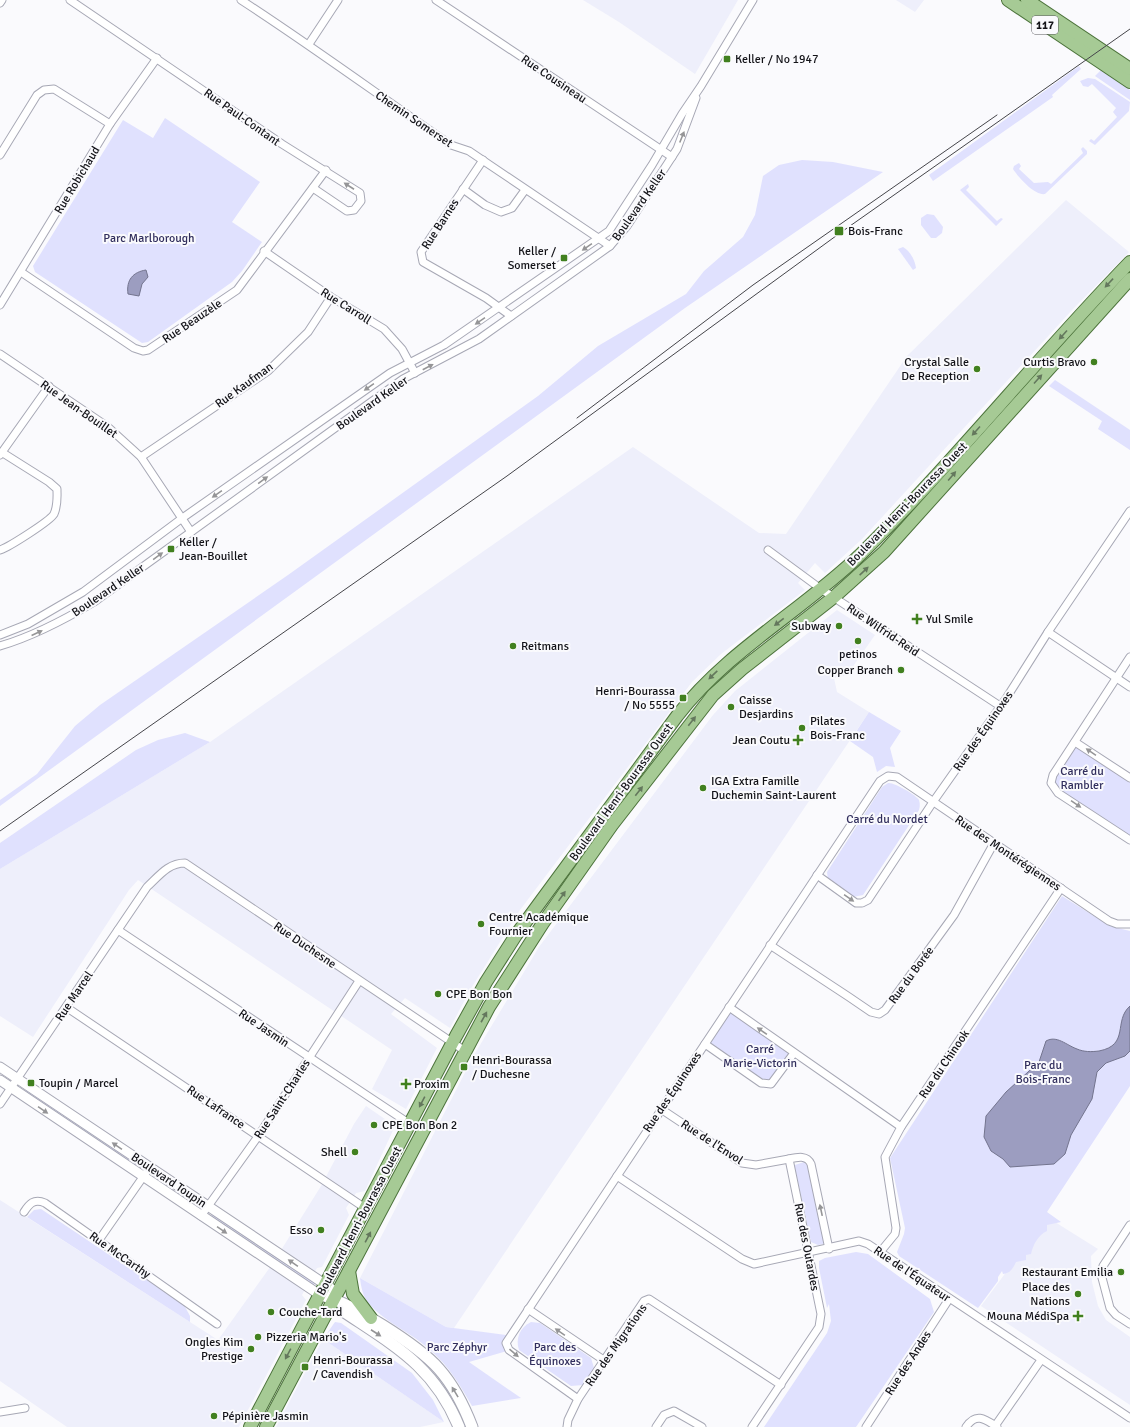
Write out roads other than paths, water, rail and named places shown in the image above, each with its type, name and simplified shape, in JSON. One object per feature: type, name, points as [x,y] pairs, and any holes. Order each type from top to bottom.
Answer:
[{"type":"main road","name":"117","points":[[1008,0],[1101,56],[1130,69]]},
{"type":"main road","name":"117","points":[[1027,0],[1101,56],[1130,82]]},
{"type":"main road","name":"Boulevard Henri-Bourassa Ouest","points":[[250,1427],[452,1043],[486,982],[516,935],[689,701],[729,660],[821,589],[860,555],[905,509],[1130,262]]},
{"type":"main road","name":"Boulevard Henri-Bourassa Ouest","points":[[266,1427],[350,1271],[465,1051],[503,984],[543,923],[612,826],[696,715],[713,695],[742,669],[834,597],[863,572],[904,530],[932,497],[1130,279]]},
{"type":"main road","points":[[350,1271],[354,1294],[358,1302],[371,1318]]},
{"type":"main road","name":"Boulevard Toupin","points":[[322,1290],[335,1299]]},
{"type":"main road","points":[[335,1299],[371,1318],[421,1353],[439,1369],[458,1396],[472,1427]]},
{"type":"main road","points":[[335,1299],[418,1363],[440,1392],[459,1427]]},
{"type":"street","name":"Rue Paul-Contant","points":[[70,0],[282,144],[326,170],[360,193],[361,201],[354,210],[347,211],[313,188]]},
{"type":"street","name":"Chemin Somerset","points":[[241,0],[309,44],[351,77],[445,141],[451,145],[469,151],[610,246]]},
{"type":"street","points":[[309,44],[338,0]]},
{"type":"street","name":"Rue Cousineau","points":[[436,0],[672,157]]},
{"type":"street","name":"Boulevard Keller","points":[[0,635],[28,624],[83,592],[181,519],[390,373],[444,345],[609,231],[754,0]]},
{"type":"street","name":"Rue Robichaud","points":[[0,305],[110,124],[157,58]]},
{"type":"street","name":"Boulevard Keller","points":[[0,646],[34,635],[62,621],[94,602],[404,379],[479,339],[610,246],[627,226],[672,157],[681,139],[701,86]]},
{"type":"street","points":[[0,155],[37,95],[44,90],[54,89],[110,124]]},
{"type":"street","name":"Rue Barnes","points":[[482,160],[421,252],[423,262],[500,307],[512,316]]},
{"type":"street","name":"Rue Beauzèle","points":[[21,272],[134,348],[143,351],[152,349],[237,290],[264,251],[326,170]]},
{"type":"street","points":[[463,189],[485,205],[501,212],[512,208],[526,190]]},
{"type":"street","name":"Rue Carroll","points":[[264,251],[331,297],[384,329],[395,340],[415,373]]},
{"type":"street","name":"Rue Kaufman","points":[[141,457],[268,371],[308,332],[331,297]]},
{"type":"street","name":"Rue Jean-Bouillet","points":[[0,354],[108,426],[141,457],[191,532]]},
{"type":"street","points":[[0,550],[49,519],[53,515],[57,505],[57,489],[49,482],[2,454],[49,386]]},
{"type":"street","name":"Rue des Équinoxes","points":[[817,875],[856,903],[862,903],[868,900],[1130,511]]},
{"type":"street","name":"Rue Wilfrid-Reid","points":[[768,550],[821,589],[1000,706]]},
{"type":"street","points":[[1048,632],[1130,687]]},
{"type":"street","points":[[1130,657],[1053,775],[1051,783],[1058,793],[1130,840]]},
{"type":"street","points":[[1075,742],[1130,778]]},
{"type":"street","name":"Rue des Équinoxes","points":[[578,1399],[510,1350],[506,1343],[880,781],[888,776]]},
{"type":"street","name":"Rue des Montérégiennes","points":[[888,776],[896,777],[1109,921],[1117,924],[1130,924]]},
{"type":"street","name":"Rue du Borée","points":[[770,945],[854,1001],[872,1012],[879,1014],[885,1010],[954,915],[994,843]]},
{"type":"street","name":"Rue Duchesne","points":[[147,887],[170,866],[177,863],[185,863],[465,1051]]},
{"type":"street","name":"Rue Marcel","points":[[0,1104],[147,887]]},
{"type":"street","name":"Rue du Chinook","points":[[881,1251],[895,1234],[896,1228],[884,1164],[885,1157],[901,1127],[1061,888]]},
{"type":"street","name":"Rue Jasmin","points":[[118,930],[410,1124]]},
{"type":"street","name":"Rue Saint-Charles","points":[[201,1216],[259,1135],[359,981]]},
{"type":"street","name":"Rue Lafrance","points":[[66,1007],[259,1135],[365,1208]]},
{"type":"street","points":[[729,1008],[901,1127]]},
{"type":"street","points":[[705,1044],[761,1083],[771,1084],[794,1053]]},
{"type":"street","name":"Boulevard Toupin","points":[[0,1067],[208,1206],[322,1290]]},
{"type":"street","name":"Boulevard Toupin","points":[[0,1080],[201,1216],[322,1290]]},
{"type":"street","name":"Rue de l'Envol","points":[[661,1109],[742,1163],[756,1165],[789,1159]]},
{"type":"street","name":"Rue des Outardes","points":[[752,1427],[819,1327],[821,1321],[821,1314],[789,1159],[804,1157],[809,1160],[811,1164],[829,1248]]},
{"type":"street","points":[[99,1240],[150,1167]]},
{"type":"street","name":"Rue de l'Équateur","points":[[617,1176],[742,1260],[754,1264],[859,1241],[868,1244],[881,1251],[949,1299],[1130,1418]]},
{"type":"street","name":"Rue McCarthy","points":[[24,1212],[29,1204],[39,1200],[99,1240],[217,1324]]},
{"type":"street","points":[[1130,1225],[1101,1271],[1108,1305],[1116,1315],[1130,1324]]},
{"type":"street","name":"Rue des Migrations","points":[[567,1426],[578,1399],[644,1302],[649,1299],[781,1385]]},
{"type":"street","name":"Rue des Andes","points":[[866,1427],[949,1299]]},
{"type":"street","points":[[528,1309],[604,1361]]},
{"type":"street","points":[[966,1427],[972,1419],[976,1418],[984,1419],[996,1426],[1041,1360]]},
{"type":"street","points":[[0,1412],[25,1408]]},
{"type":"street","points":[[656,1427],[664,1415],[674,1411],[702,1427]]},
{"type":"tram line","points":[[0,831],[507,476],[840,233],[1130,29]]},
{"type":"tram line","points":[[577,418],[753,285],[997,115]]},
{"type":"place","name":"Keller / No 1947","points":[[727,59]]},
{"type":"place","name":"Bois-Franc","points":[[839,231]]},
{"type":"place","name":"Keller / Somerset","points":[[564,258]]},
{"type":"place","name":"Curtis Bravo","points":[[1094,362]]},
{"type":"place","name":"Crystal Salle De Reception","points":[[977,369]]},
{"type":"place","name":"Keller / Jean-Bouillet","points":[[171,549]]},
{"type":"place","name":"Yul Smile","points":[[917,619]]},
{"type":"place","name":"Subway","points":[[839,626]]},
{"type":"place","name":"petinos","points":[[858,641]]},
{"type":"place","name":"Reitmans","points":[[513,646]]},
{"type":"place","name":"Copper Branch","points":[[901,670]]},
{"type":"place","name":"Henri-Bourassa / No 5555","points":[[683,698]]},
{"type":"place","name":"Caisse Desjardins","points":[[731,707]]},
{"type":"place","name":"Pilates Bois-Franc","points":[[802,728]]},
{"type":"place","name":"Jean Coutu","points":[[798,740]]},
{"type":"place","name":"IGA Extra Famille Duchemin Saint-Laurent","points":[[703,788]]},
{"type":"place","name":"Centre Académique Fournier","points":[[481,924]]},
{"type":"place","name":"CPE Bon Bon","points":[[438,994]]},
{"type":"place","name":"Henri-Bourassa / Duchesne","points":[[464,1067]]},
{"type":"place","name":"Toupin / Marcel","points":[[31,1083]]},
{"type":"place","name":"Proxim","points":[[406,1084]]},
{"type":"place","name":"CPE Bon Bon 2","points":[[374,1125]]},
{"type":"place","name":"Shell","points":[[355,1152]]},
{"type":"place","name":"Esso","points":[[321,1230]]},
{"type":"place","name":"Restaurant Emilia","points":[[1121,1272]]},
{"type":"place","name":"Place des Nations","points":[[1078,1294]]},
{"type":"place","name":"Couche-Tard","points":[[271,1312]]},
{"type":"place","name":"Mouna MédiSpa","points":[[1078,1316]]},
{"type":"place","name":"Pizzeria Mario's","points":[[258,1337]]},
{"type":"place","name":"Ongles Kim Prestige","points":[[251,1349]]},
{"type":"place","name":"Henri-Bourassa / Cavendish","points":[[305,1367]]},
{"type":"place","name":"Pépinière Jasmin","points":[[214,1416]]},
{"type":"park label","name":"Parc Marlborough","points":[[149,238]]},
{"type":"park label","name":"Carré du Rambler","points":[[1082,778]]},
{"type":"park label","name":"Carré du Nordet","points":[[887,819]]},
{"type":"park label","name":"Carré Marie-Victorin","points":[[760,1056]]},
{"type":"park label","name":"Parc du Bois-Franc","points":[[1043,1072]]},
{"type":"park label","name":"Parc Zéphyr","points":[[457,1347]]},
{"type":"park label","name":"Parc des Équinoxes","points":[[555,1354]]}]
